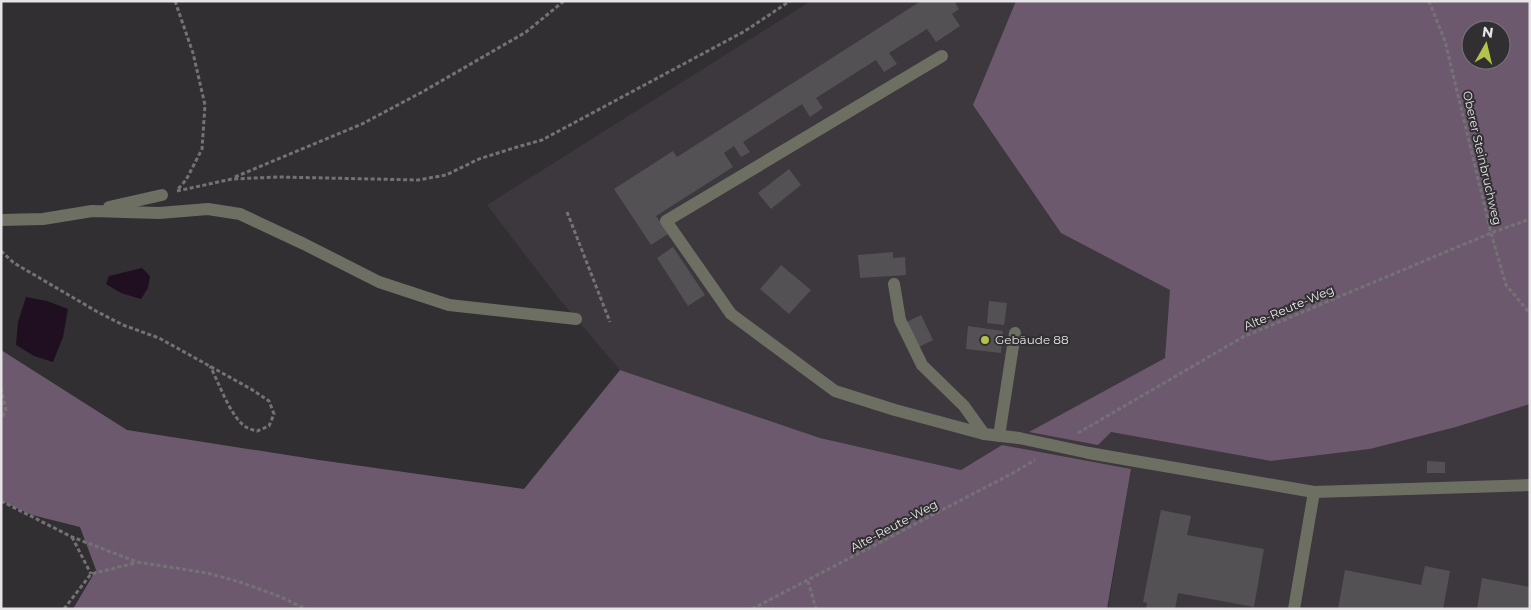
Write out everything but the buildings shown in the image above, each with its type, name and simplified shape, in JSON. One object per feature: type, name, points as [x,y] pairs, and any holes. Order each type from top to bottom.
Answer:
[{"type":"lane","points":[[942,56],[666,221],[731,314],[835,391],[895,410],[984,434],[1019,438],[1089,453],[1314,492],[1530,485]]},
{"type":"lane","points":[[1,220],[43,219],[92,211],[162,195]]},
{"type":"lane","points":[[92,211],[159,213],[208,209],[240,214],[379,282],[449,305],[576,319]]},
{"type":"lane","points":[[894,284],[900,320],[922,365],[964,406],[984,434]]},
{"type":"lane","points":[[999,436],[1015,333]]},
{"type":"lane","points":[[1294,609],[1314,492]]},
{"type":"path","points":[[175,1],[192,53],[205,105],[202,149],[186,180],[176,191],[232,179],[279,177],[418,180],[446,175],[479,159],[542,140],[745,31],[790,1]]},
{"type":"path","points":[[232,179],[362,124],[424,91],[526,32],[564,1]]},
{"type":"path","name":"Oberer Steinbruchweg","points":[[1429,1],[1445,41],[1491,233],[1506,285],[1527,310],[1530,311]]},
{"type":"path","points":[[567,212],[610,322]]},
{"type":"path","name":"Alte-Reute-Weg","points":[[1076,434],[1243,337],[1491,233],[1530,219]]},
{"type":"path","points":[[1,251],[14,263],[96,311],[123,325],[159,338],[210,366],[251,389],[269,401],[274,414],[268,426],[257,431],[246,427],[238,420],[228,405],[210,366]]},
{"type":"path","points":[[1,388],[6,411],[1,418]]},
{"type":"path","name":"Alte-Reute-Weg","points":[[752,609],[1014,473],[1042,455]]},
{"type":"path","points":[[1,502],[72,537],[137,562],[207,573],[240,582],[281,596],[306,609]]},
{"type":"path","points":[[72,537],[92,574]]},
{"type":"path","points":[[64,609],[92,574],[137,562]]},
{"type":"path","points":[[808,581],[816,609]]},
{"type":"shaded area","points":[[811,1],[1285,1],[1165,358],[1030,432],[1111,432],[1271,461],[1370,449],[1456,427],[1530,404],[1530,609],[1108,609],[1131,469],[1002,445],[961,470],[820,438],[620,370],[556,295],[487,205]]},
{"type":"shaded area","points":[[1016,1],[1530,1],[1530,404],[1456,427],[1370,449],[1271,461],[1111,432],[1098,445],[1029,432],[1165,358],[1170,290],[1061,233],[973,105]]},
{"type":"shaded area","points":[[142,268],[150,276],[148,288],[141,299],[121,293],[106,284],[109,276]]},
{"type":"shaded area","points":[[26,297],[47,301],[68,309],[63,337],[53,362],[34,356],[16,345],[18,322]]},
{"type":"shaded area","points":[[1,350],[127,430],[524,489],[620,370],[820,438],[961,470],[1002,445],[1131,469],[1107,609],[73,609],[96,570],[80,527],[32,515],[1,501]]},
{"type":"place","name":"Gebäude 88","points":[[985,340]]}]
